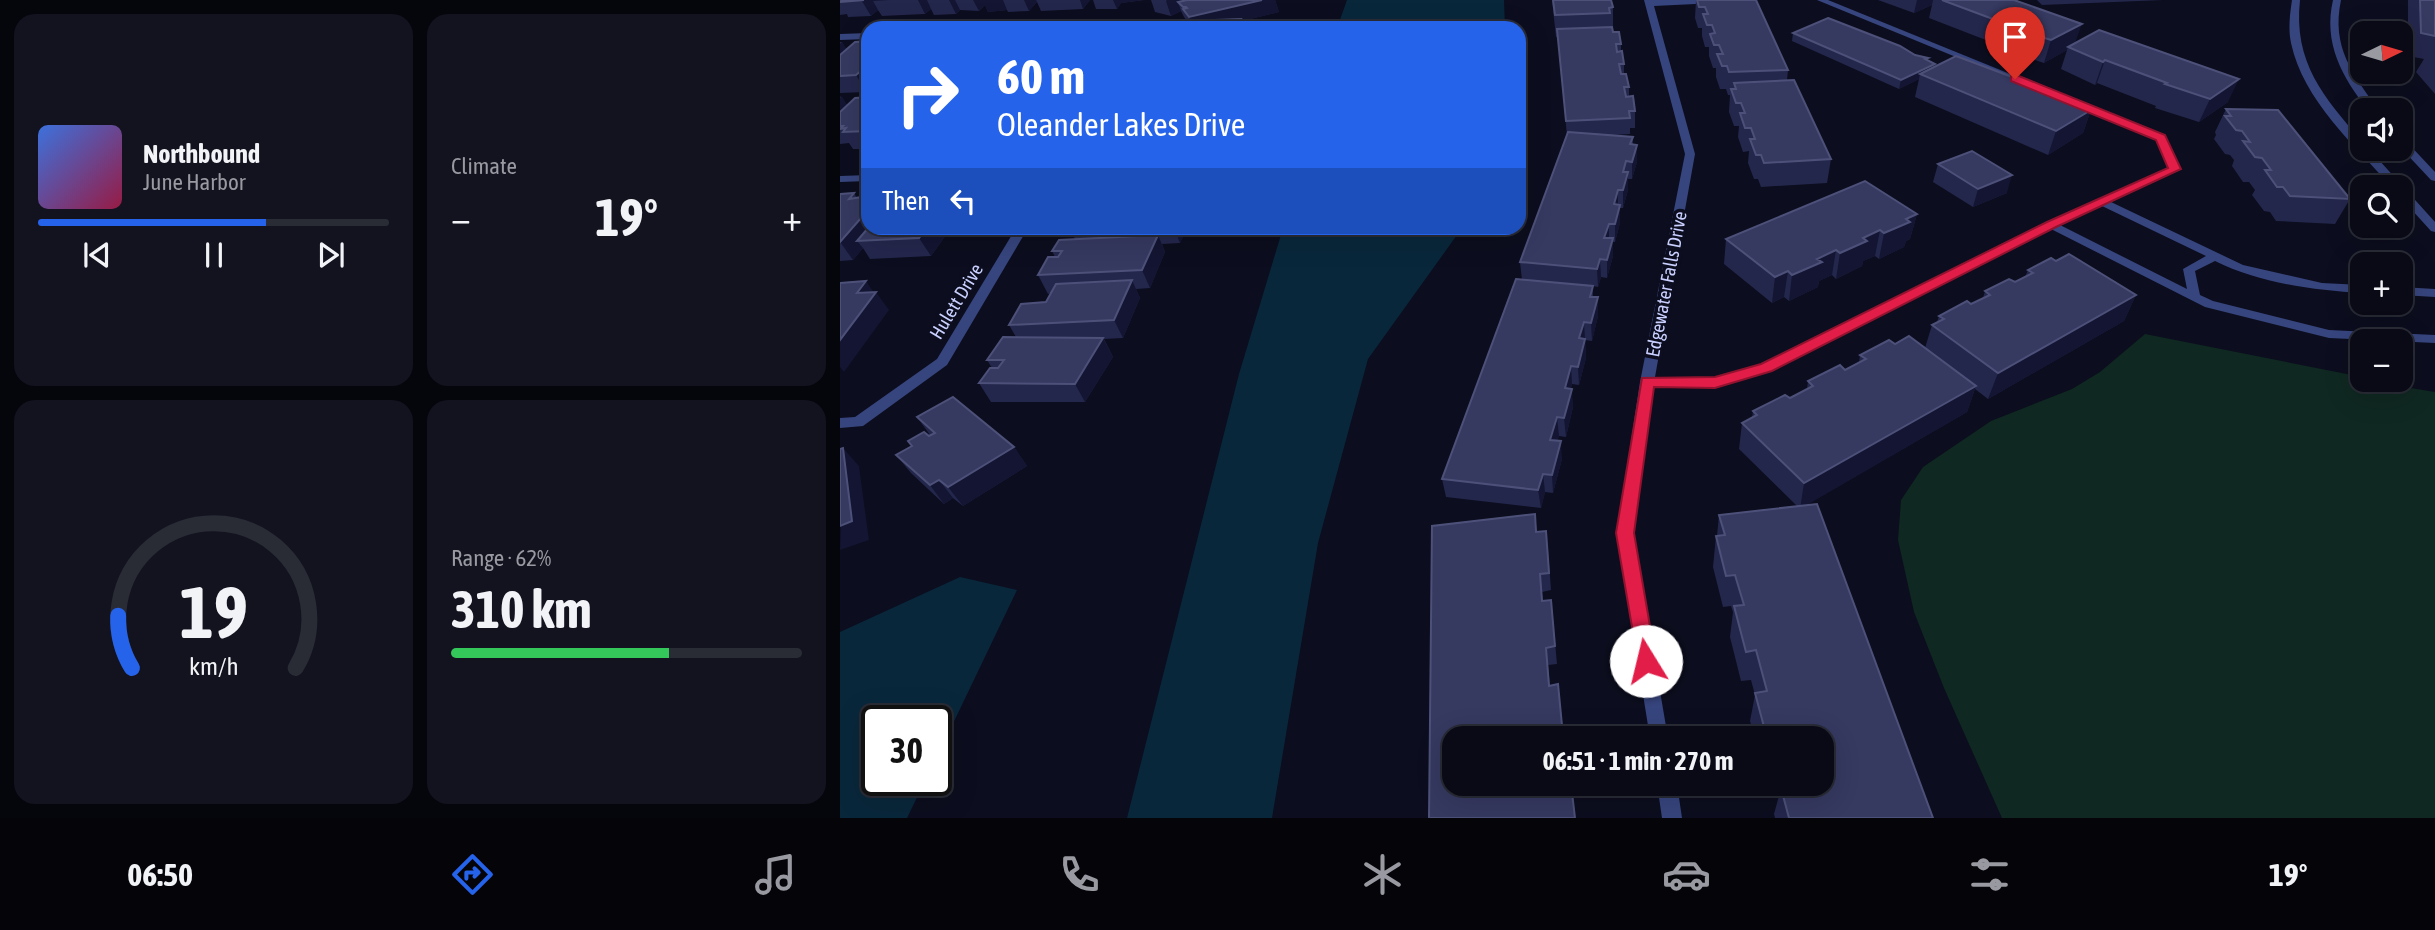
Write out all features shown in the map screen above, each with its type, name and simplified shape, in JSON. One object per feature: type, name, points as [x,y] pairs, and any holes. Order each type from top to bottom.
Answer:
[{"type":"street","points":[[1648,2],[1737,0]]},
{"type":"street","points":[[1821,0],[2022,82]]},
{"type":"street","points":[[2296,0],[2292,33],[2304,68],[2315,89],[2350,132]]},
{"type":"street","points":[[2337,0],[2332,28],[2338,53],[2363,98]]},
{"type":"street","name":"Edgewater Falls Drive","points":[[1648,2],[1690,154],[1647,382],[1625,533],[1657,726]]},
{"type":"street","points":[[840,37],[861,36]]},
{"type":"street","points":[[1647,382],[1715,383],[1766,368],[2051,225],[2175,169],[2161,138],[2060,97]]},
{"type":"street","points":[[2413,155],[2435,178]]},
{"type":"street","points":[[2375,161],[2387,175]]},
{"type":"street","points":[[840,179],[861,178]]},
{"type":"street","points":[[2102,202],[2239,268],[2322,287],[2350,288]]},
{"type":"street","points":[[2413,204],[2435,229]]},
{"type":"street","points":[[2051,225],[2209,304],[2329,334],[2435,339]]},
{"type":"street","name":"Hulett Drive","points":[[840,423],[858,422],[942,362],[1018,235]]},
{"type":"street","points":[[2194,296],[2189,269],[2214,257]]},
{"type":"street","points":[[2413,292],[2435,293]]},
{"type":"street","points":[[1669,796],[1672,818]]},
{"type":"green space","points":[[2145,334],[2350,375],[2350,392],[2413,392],[2413,388],[2435,392],[2435,818],[2002,818],[1944,688],[1914,612],[1898,540],[1901,500],[1923,467],[1991,421],[2072,389],[2100,372]]},
{"type":"water","points":[[1347,0],[1504,0],[1505,21],[1340,21]]},
{"type":"water","points":[[1281,235],[1457,235],[1368,359],[1318,543],[1272,818],[1127,818],[1239,374]]},
{"type":"water","points":[[960,577],[1017,590],[952,726],[952,705],[861,705],[861,796],[918,796],[907,818],[840,818],[840,632]]},
{"type":"building","points":[[1262,0],[1189,17],[1183,9],[1187,8],[1178,2]]},
{"type":"building","points":[[1553,0],[1611,0],[1613,7],[1609,8],[1610,13],[1555,15]]},
{"type":"building","points":[[1697,0],[1756,0],[1788,70],[1729,72],[1727,66],[1722,66],[1717,54],[1723,54],[1719,45],[1714,45],[1710,34],[1715,33],[1712,25],[1707,25],[1703,14],[1708,14],[1705,7],[1699,7]]},
{"type":"building","points":[[1942,0],[2014,0],[2082,24],[2051,40]]},
{"type":"building","points":[[2420,0],[2435,0],[2435,36],[2421,33]]},
{"type":"building","points":[[1828,18],[1928,58],[1925,59],[1935,64],[1901,80],[1793,33]]},
{"type":"building","points":[[1241,19],[1240,21],[1186,21]]},
{"type":"building","points":[[1612,27],[1613,32],[1619,32],[1621,44],[1616,44],[1617,52],[1622,51],[1624,64],[1619,64],[1621,74],[1626,74],[1629,87],[1624,87],[1626,97],[1633,96],[1635,111],[1629,111],[1630,118],[1566,121],[1557,29]]},
{"type":"building","points":[[2099,30],[2239,79],[2210,99],[2068,47]]},
{"type":"building","points":[[855,42],[861,42],[861,71],[856,75],[840,76],[840,55]]},
{"type":"building","points":[[1956,56],[2082,103],[2079,105],[2091,110],[2056,131],[1920,74]]},
{"type":"building","points":[[1794,80],[1831,159],[1764,163],[1761,155],[1756,155],[1750,139],[1755,139],[1751,128],[1745,128],[1740,113],[1745,113],[1741,103],[1736,103],[1731,89],[1736,89],[1734,83]]},
{"type":"building","points":[[855,98],[861,98],[861,131],[843,132],[846,128],[840,129],[843,126],[840,126],[840,112]]},
{"type":"building","points":[[2226,109],[2278,110],[2350,199],[2290,196],[2283,187],[2277,187],[2265,170],[2271,170],[2262,158],[2255,157],[2243,141],[2250,142],[2242,131],[2236,130],[2225,116],[2231,116]]},
{"type":"building","points":[[1568,132],[1633,137],[1630,144],[1637,145],[1632,162],[1626,161],[1623,172],[1628,172],[1623,190],[1618,190],[1614,204],[1620,205],[1615,224],[1609,224],[1604,238],[1613,238],[1607,260],[1600,259],[1597,269],[1520,262]]},
{"type":"building","points":[[1972,151],[2012,175],[1978,189],[1938,164]]},
{"type":"building","points":[[1865,181],[1917,214],[1906,219],[1910,222],[1884,233],[1880,230],[1863,238],[1867,241],[1840,253],[1836,250],[1817,259],[1822,262],[1792,275],[1788,271],[1775,277],[1726,239]]},
{"type":"building","points":[[854,193],[849,199],[861,197],[861,218],[840,242],[840,194]]},
{"type":"building","points":[[862,235],[921,235],[919,238],[857,241]]},
{"type":"building","points":[[1158,235],[1142,270],[1038,275],[1048,257],[1058,257],[1062,251],[1052,251],[1059,240]]},
{"type":"building","points":[[2069,254],[2136,295],[1998,373],[1932,325],[1944,319],[1939,316],[1967,301],[1971,304],[1990,295],[1985,291],[2009,279],[2015,282],[2033,273],[2028,270],[2051,258],[2056,261]]},
{"type":"building","points":[[1516,279],[1593,286],[1590,297],[1598,297],[1591,323],[1584,322],[1579,338],[1585,339],[1578,367],[1571,366],[1565,388],[1572,389],[1564,418],[1557,417],[1550,440],[1561,441],[1552,475],[1543,474],[1538,490],[1442,479]]},
{"type":"building","points":[[1132,280],[1114,320],[1009,325],[1021,304],[1046,302],[1056,284]]},
{"type":"building","points":[[866,281],[857,293],[876,292],[840,340],[840,283]]},
{"type":"building","points":[[1909,336],[1976,386],[1804,483],[1742,423],[1757,415],[1753,411],[1785,395],[1790,398],[1813,386],[1808,381],[1840,365],[1845,370],[1866,359],[1860,355],[1889,340],[1895,344]]},
{"type":"building","points":[[1003,337],[1103,338],[1075,384],[979,383],[990,368],[998,368],[1004,360],[987,360]]},
{"type":"building","points":[[953,397],[1014,447],[948,487],[939,480],[930,485],[896,455],[912,446],[908,441],[924,432],[929,436],[935,433],[917,417]]},
{"type":"building","points":[[843,448],[852,521],[840,526],[840,449]]},
{"type":"building","points":[[1817,504],[1933,818],[1789,818],[1783,796],[1834,796],[1834,726],[1764,726],[1755,693],[1767,691],[1756,650],[1746,652],[1734,606],[1744,605],[1735,575],[1726,576],[1716,536],[1725,535],[1719,515]]},
{"type":"building","points":[[1535,514],[1536,532],[1546,531],[1549,573],[1540,574],[1542,601],[1551,600],[1555,646],[1546,648],[1549,686],[1558,684],[1562,726],[1442,726],[1442,796],[1572,796],[1575,818],[1429,818],[1432,526]]},
{"type":"route","points":[[1646,661],[1625,533],[1647,382],[1715,383],[1766,368],[2051,225],[2175,169],[2161,138],[2015,79]]}]
